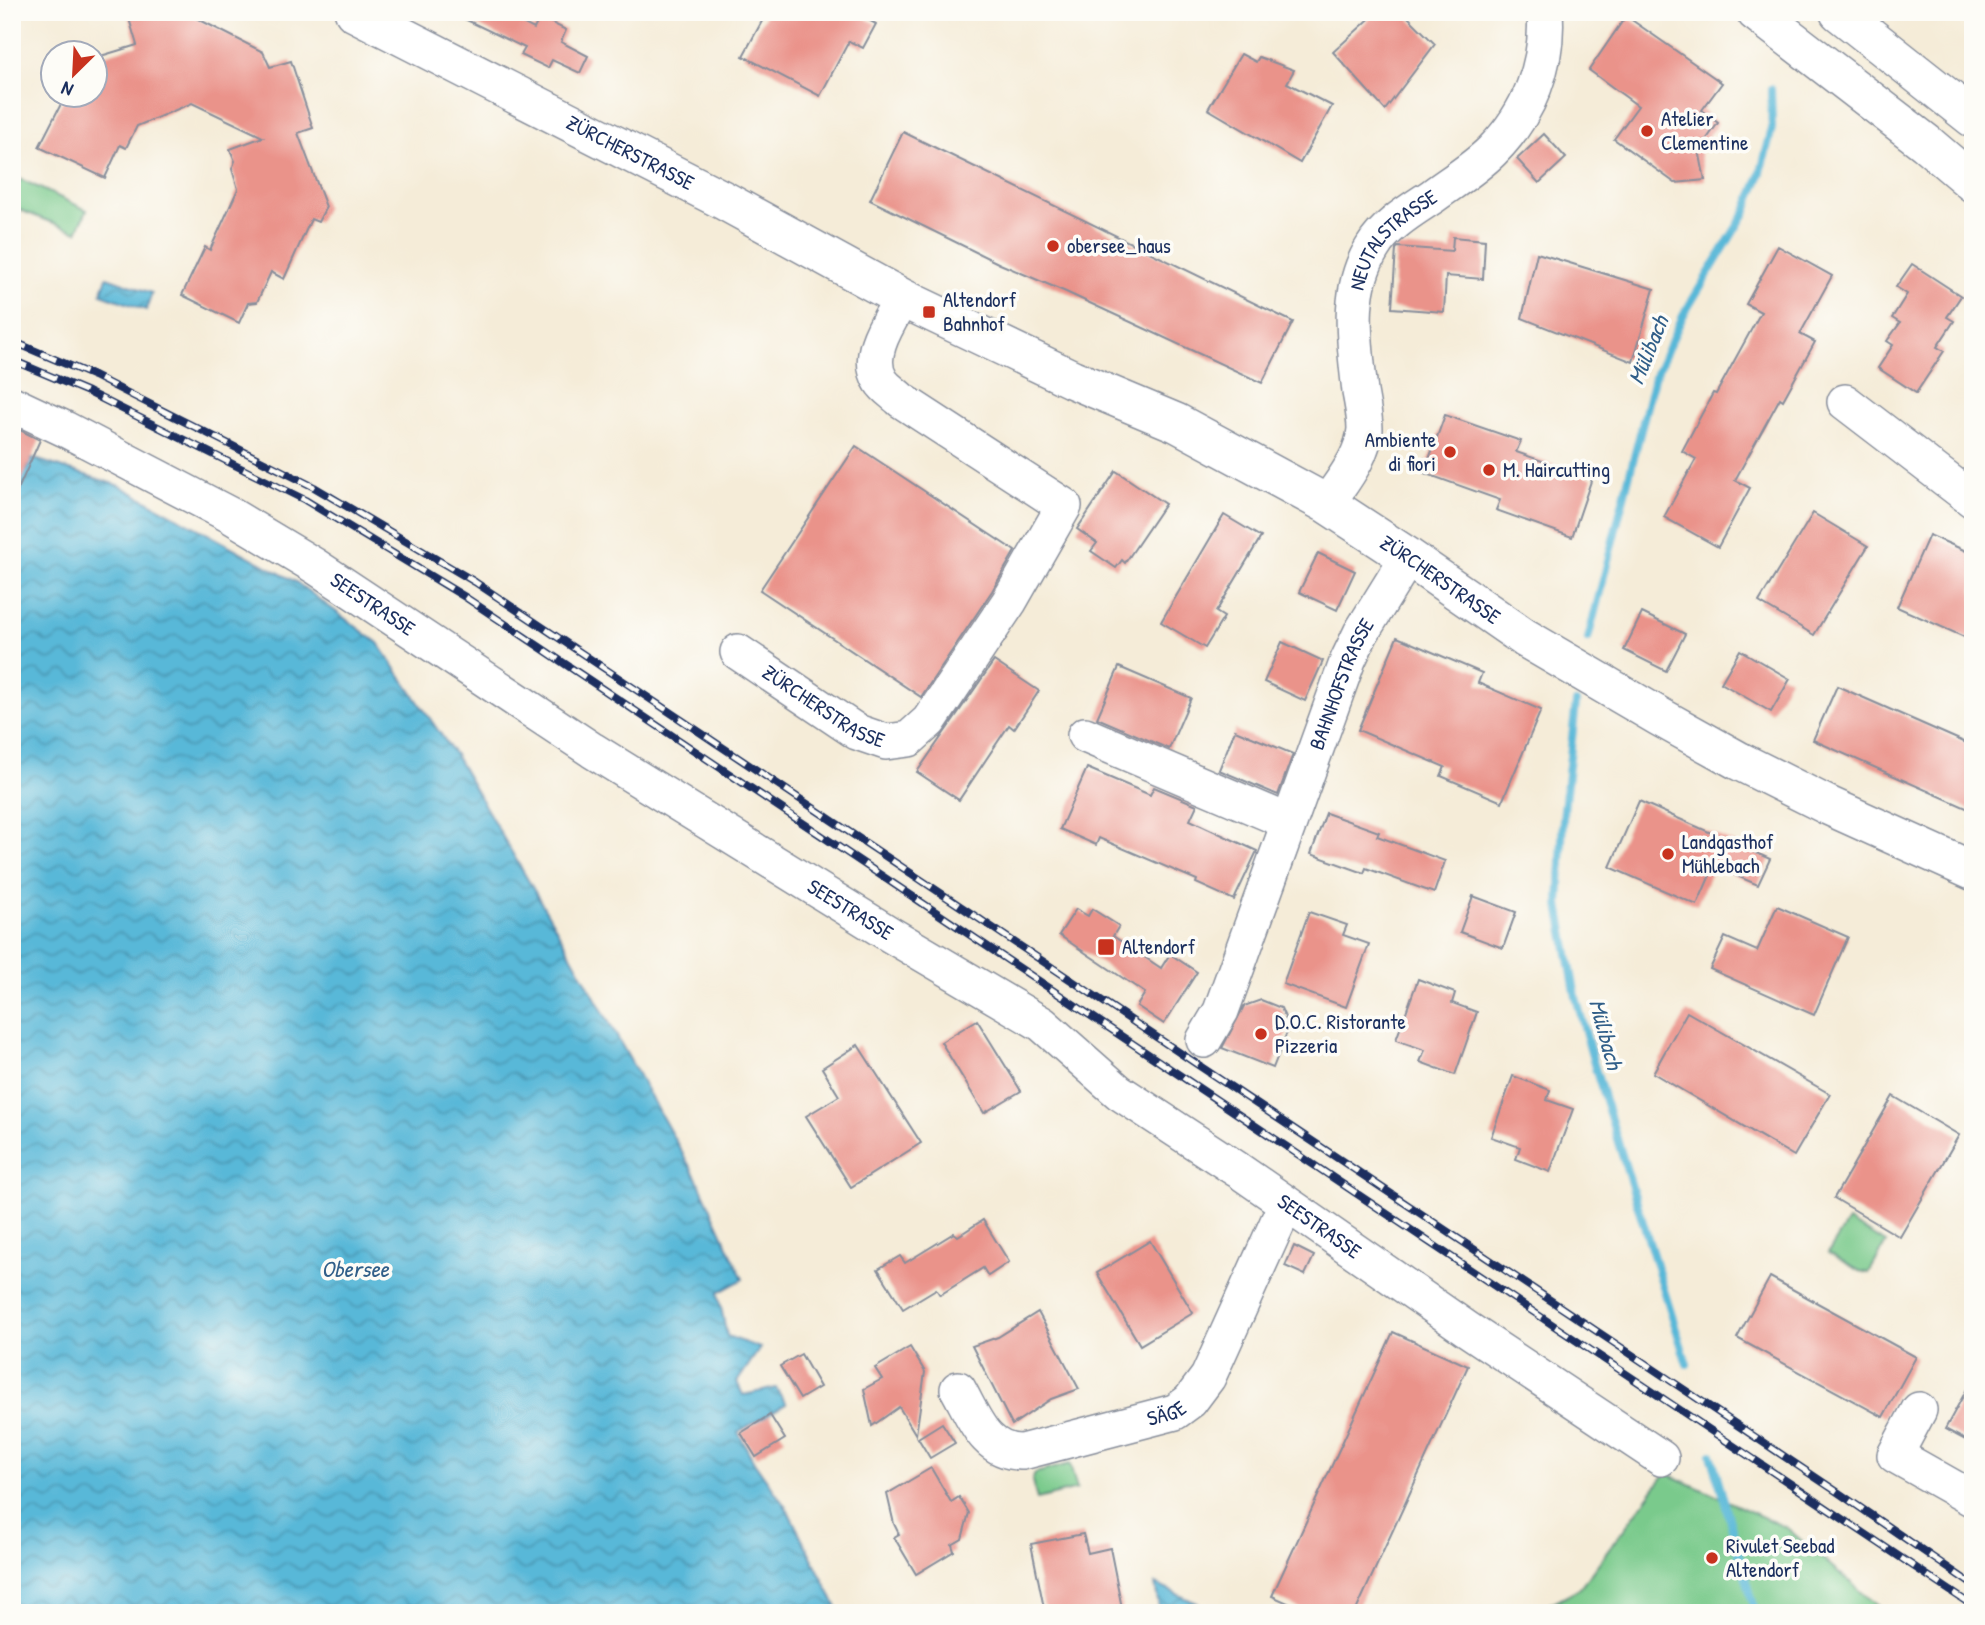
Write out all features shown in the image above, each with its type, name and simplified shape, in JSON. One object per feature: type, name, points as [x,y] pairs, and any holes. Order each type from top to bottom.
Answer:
[{"type":"main road","name":"ZÜRCHERSTRASSE","points":[[354,12],[723,200],[902,298],[1072,379],[1177,423],[1327,504],[1408,556],[1525,638],[1727,755],[1827,805],[1973,871]]},
{"type":"main road","points":[[1756,12],[1875,103],[1973,183]]},
{"type":"main road","points":[[1839,12],[1973,118]]},
{"type":"street","name":"NEUTALSTRASSE","points":[[1327,504],[1356,459],[1365,428],[1353,327],[1357,287],[1363,268],[1373,247],[1384,233],[1404,215],[1492,151],[1522,113],[1541,73],[1546,39],[1545,12]]},
{"type":"street","name":"ZÜRCHERSTRASSE","points":[[738,652],[857,732],[886,742],[909,740],[929,721],[1009,602],[1065,506],[901,400],[880,381],[875,363],[880,339],[902,298]]},
{"type":"street","points":[[1845,402],[1973,500]]},
{"type":"street","name":"SEESTRASSE","points":[[12,404],[230,514],[315,566],[592,750],[880,928],[1042,1024],[1119,1092],[1661,1458]]},
{"type":"street","name":"BAHNHOFSTRASSE","points":[[1204,1040],[1221,1011],[1348,660],[1361,633],[1408,556]]},
{"type":"street","points":[[1085,736],[1289,822]]},
{"type":"street","name":"SÄGE","points":[[958,1389],[993,1445],[1012,1452],[1022,1452],[1175,1412],[1190,1401],[1208,1377],[1286,1203]]},
{"type":"street","points":[[1919,1410],[1895,1455],[1973,1499]]},
{"type":"green space","points":[[20,179],[87,210],[77,232],[12,207],[12,198]]},
{"type":"green space","points":[[1848,1221],[1886,1243],[1869,1273],[1860,1271],[1828,1253]]},
{"type":"green space","points":[[1070,1464],[1077,1489],[1037,1499],[1032,1481],[1035,1473]]},
{"type":"green space","name":"Rivulet Seebad Altendorf","points":[[1666,1473],[1787,1528],[1886,1613],[1533,1613],[1580,1588]]},
{"type":"water","points":[[107,277],[152,293],[146,310],[101,294]]},
{"type":"water","name":"Obersee","points":[[32,458],[120,486],[296,582],[378,643],[455,755],[698,1181],[743,1279],[718,1293],[727,1336],[760,1348],[737,1382],[743,1395],[776,1388],[786,1404],[738,1432],[754,1462],[787,1509],[840,1613],[12,1613],[12,465],[27,470]]},
{"type":"water","points":[[1155,1584],[1214,1611],[1215,1613],[1160,1613]]},
{"type":"building","points":[[127,12],[192,12],[194,17],[263,52],[270,67],[291,61],[313,128],[298,133],[326,207],[318,222],[311,219],[284,279],[271,272],[257,302],[248,303],[239,323],[182,295],[205,247],[210,250],[238,189],[232,169],[235,161],[230,149],[263,137],[192,103],[137,126],[126,148],[120,145],[105,178],[39,147],[59,108],[108,108],[108,54],[137,45]]},
{"type":"building","points":[[450,12],[500,12],[534,29],[540,17],[566,30],[561,42],[588,56],[580,73],[552,60],[548,68],[521,55],[525,48]]},
{"type":"building","points":[[767,12],[854,12],[876,24],[863,48],[849,41],[820,96],[743,56]]},
{"type":"building","points":[[1377,12],[1403,12],[1435,44],[1385,110],[1333,52]]},
{"type":"building","points":[[1626,16],[1722,83],[1702,110],[1718,123],[1699,150],[1705,180],[1675,183],[1614,139],[1638,106],[1589,70]]},
{"type":"building","points":[[1241,54],[1256,62],[1259,57],[1294,70],[1287,83],[1332,106],[1300,163],[1208,109]]},
{"type":"building","name":"obersee_haus","points":[[903,132],[1293,322],[1262,383],[1000,264],[870,200]]},
{"type":"building","points":[[1544,134],[1566,158],[1539,183],[1517,159]]},
{"type":"building","points":[[1453,237],[1485,240],[1483,279],[1446,276],[1444,312],[1392,308],[1396,249],[1452,251]]},
{"type":"building","points":[[1778,246],[1832,276],[1800,334],[1815,342],[1783,400],[1780,398],[1735,480],[1750,488],[1718,547],[1664,517],[1696,459],[1682,451],[1761,312],[1746,304]]},
{"type":"building","points":[[1537,253],[1654,289],[1633,362],[1522,318]]},
{"type":"building","points":[[1912,264],[1961,296],[1947,317],[1954,321],[1937,347],[1944,351],[1916,393],[1878,368],[1893,345],[1887,341],[1900,323],[1892,318],[1907,294],[1896,287]]},
{"type":"building","points":[[1445,415],[1521,441],[1516,452],[1592,478],[1572,537],[1496,510],[1500,500],[1424,473]]},
{"type":"building","points":[[12,426],[40,440],[12,503]]},
{"type":"building","points":[[856,446],[1015,551],[992,591],[921,697],[760,590]]},
{"type":"building","points":[[1116,471],[1165,504],[1125,563],[1122,560],[1116,568],[1091,551],[1097,543],[1077,529]]},
{"type":"building","points":[[1813,513],[1868,546],[1814,635],[1759,602]]},
{"type":"building","points":[[1224,515],[1261,537],[1216,612],[1224,617],[1205,648],[1161,622]]},
{"type":"building","points":[[1929,535],[1973,554],[1973,641],[1897,607]]},
{"type":"building","points":[[1318,553],[1355,571],[1337,610],[1299,592]]},
{"type":"building","points":[[1642,613],[1685,634],[1666,671],[1624,650]]},
{"type":"building","points":[[1397,637],[1482,673],[1478,683],[1541,710],[1502,802],[1441,776],[1445,767],[1358,730]]},
{"type":"building","points":[[1282,642],[1323,661],[1305,701],[1264,682]]},
{"type":"building","points":[[1740,650],[1790,679],[1771,712],[1721,683]]},
{"type":"building","points":[[994,661],[1039,691],[1014,729],[1009,725],[959,800],[917,772]]},
{"type":"building","points":[[1119,667],[1191,698],[1169,749],[1097,718]]},
{"type":"building","points":[[1837,686],[1973,746],[1973,811],[1813,740]]},
{"type":"building","points":[[1235,730],[1293,754],[1278,795],[1219,770]]},
{"type":"building","points":[[1087,768],[1150,795],[1154,787],[1197,805],[1190,820],[1257,851],[1234,900],[1196,883],[1197,880],[1099,838],[1096,845],[1060,829]]},
{"type":"building","points":[[1639,801],[1770,859],[1758,885],[1714,866],[1697,905],[1610,867]]},
{"type":"building","points":[[1326,813],[1379,832],[1377,836],[1445,861],[1434,893],[1366,868],[1364,873],[1311,854]]},
{"type":"building","points":[[1473,896],[1516,912],[1503,948],[1460,932]]},
{"type":"building","points":[[1777,906],[1848,937],[1814,1015],[1710,969],[1725,937],[1757,951]]},
{"type":"building","points":[[1076,909],[1088,916],[1092,909],[1119,926],[1113,936],[1161,968],[1170,954],[1197,972],[1164,1024],[1137,1006],[1145,993],[1059,935]]},
{"type":"building","points":[[1309,912],[1347,925],[1343,935],[1369,944],[1346,1007],[1283,984]]},
{"type":"building","points":[[1418,979],[1455,993],[1452,1003],[1477,1012],[1455,1075],[1420,1062],[1425,1050],[1396,1040]]},
{"type":"building","points":[[1261,1000],[1281,1008],[1289,1027],[1273,1068],[1222,1048],[1244,1006]]},
{"type":"building","points":[[1687,1012],[1830,1094],[1794,1156],[1653,1073]]},
{"type":"building","points":[[977,1020],[1021,1091],[984,1113],[941,1042]]},
{"type":"building","points":[[858,1045],[921,1143],[851,1187],[806,1116],[839,1096],[822,1068]]},
{"type":"building","points":[[1513,1076],[1550,1090],[1547,1100],[1573,1109],[1550,1172],[1516,1159],[1520,1147],[1491,1137]]},
{"type":"building","points":[[1893,1096],[1959,1135],[1900,1237],[1834,1198]]},
{"type":"building","points":[[983,1220],[1009,1262],[988,1276],[983,1268],[940,1295],[936,1289],[903,1309],[878,1269],[900,1256],[905,1263],[954,1233],[958,1236]]},
{"type":"building","points":[[1150,1241],[1193,1313],[1140,1345],[1097,1273]]},
{"type":"building","points":[[1294,1246],[1314,1256],[1305,1275],[1285,1266]]},
{"type":"building","points":[[1770,1277],[1916,1357],[1883,1417],[1737,1338]]},
{"type":"building","points":[[1038,1312],[1079,1389],[1051,1399],[1012,1425],[972,1346],[998,1337]]},
{"type":"building","points":[[1393,1332],[1468,1366],[1355,1613],[1310,1613],[1272,1596]]},
{"type":"building","points":[[910,1347],[925,1372],[916,1435],[899,1407],[872,1426],[864,1389],[882,1379],[875,1368]]},
{"type":"building","points":[[801,1354],[820,1387],[800,1399],[780,1366]]},
{"type":"building","points":[[1973,1378],[1973,1444],[1945,1429]]},
{"type":"building","points":[[770,1415],[785,1439],[756,1457],[741,1433]]},
{"type":"building","points":[[942,1423],[955,1443],[930,1458],[918,1438]]},
{"type":"building","points":[[931,1468],[951,1502],[959,1497],[969,1513],[962,1539],[952,1545],[954,1551],[916,1574],[894,1537],[899,1534],[887,1494]]},
{"type":"building","points":[[1083,1534],[1088,1553],[1110,1548],[1123,1613],[1045,1613],[1031,1544]]},
{"type":"waterway","name":"Mülibach","points":[[1588,639],[1654,378],[1684,314],[1745,213],[1760,176],[1772,128],[1771,89]]},
{"type":"waterway","name":"Mülibach","points":[[1576,703],[1563,819],[1559,905],[1576,997],[1595,1068],[1687,1364]]},
{"type":"waterway","name":"Mülibach","points":[[1711,1454],[1756,1613]]},
{"type":"railway","points":[[12,341],[94,376],[314,487],[475,582],[1973,1585]]},
{"type":"railway","points":[[12,360],[88,392],[305,500],[465,597],[1973,1606]]},
{"type":"place","name":"Atelier Clementine","points":[[1647,131]]},
{"type":"place","name":"obersee_haus","points":[[1053,246]]},
{"type":"place","name":"Altendorf Bahnhof","points":[[929,312]]},
{"type":"place","name":"Ambiente di fiori","points":[[1450,452]]},
{"type":"place","name":"M. Haircutting","points":[[1489,470]]},
{"type":"place","name":"Landgasthof Mühlebach","points":[[1668,854]]},
{"type":"place","name":"Altendorf","points":[[1106,947]]},
{"type":"place","name":"D.O.C. Ristorante Pizzeria","points":[[1261,1034]]},
{"type":"place","name":"Rivulet Seebad Altendorf","points":[[1712,1558]]}]
